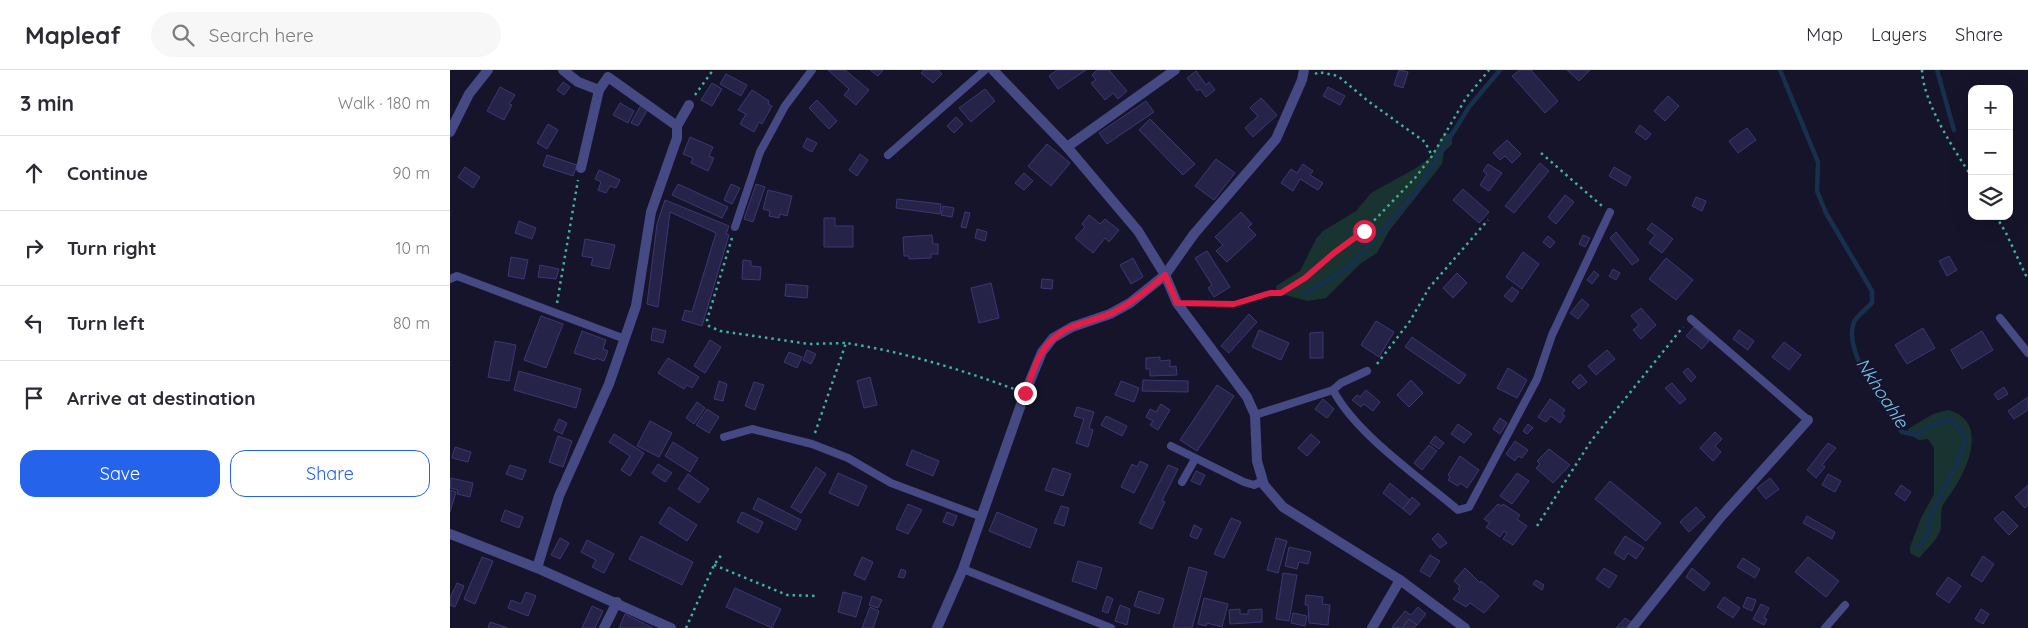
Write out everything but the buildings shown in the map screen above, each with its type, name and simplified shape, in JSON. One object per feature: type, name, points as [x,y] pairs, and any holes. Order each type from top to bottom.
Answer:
[{"type":"street","points":[[450,132],[469,94],[488,70]]},
{"type":"street","points":[[563,70],[578,82],[599,90]]},
{"type":"street","points":[[992,70],[1067,147],[1138,231],[1165,275],[1177,303],[1247,397],[1254,415],[1257,461],[1263,481],[1283,506],[1400,580],[1465,628]]},
{"type":"street","points":[[1067,147],[1175,70]]},
{"type":"street","points":[[937,628],[963,569],[1025,393],[1042,352],[1053,338],[1072,327],[1110,314],[1130,303],[1165,275],[1194,234],[1276,140],[1303,75]]},
{"type":"street","points":[[581,168],[599,90],[608,77],[677,126]]},
{"type":"street","points":[[537,568],[559,496],[609,384],[636,306],[651,212],[677,138],[677,126],[689,105]]},
{"type":"street","points":[[1632,628],[1662,587],[1720,518],[1808,420]]},
{"type":"street","points":[[450,534],[617,602],[671,628]]},
{"type":"street","points":[[1372,628],[1400,580]]},
{"type":"street","points":[[604,628],[617,602]]},
{"type":"lane","points":[[735,227],[760,152],[785,106],[812,70]]},
{"type":"lane","points":[[888,156],[985,70]]},
{"type":"lane","points":[[1333,390],[1343,408],[1383,446],[1458,510],[1469,507],[1537,379],[1552,334],[1610,212]]},
{"type":"lane","points":[[450,280],[457,276],[625,339]]},
{"type":"lane","points":[[2000,318],[2028,353]]},
{"type":"lane","points":[[1691,319],[1808,420]]},
{"type":"lane","points":[[1254,415],[1333,390],[1341,383],[1368,371]]},
{"type":"lane","points":[[724,437],[752,430],[812,444],[848,458],[891,483],[982,517]]},
{"type":"lane","points":[[1170,446],[1194,459],[1254,485],[1263,481]]},
{"type":"lane","points":[[1182,482],[1194,459]]},
{"type":"lane","points":[[963,569],[1111,628]]},
{"type":"lane","points":[[1825,628],[1845,605]]},
{"type":"path","points":[[689,105],[714,70]]},
{"type":"path","points":[[1177,303],[1234,304],[1270,293],[1281,293],[1305,278],[1364,231],[1391,205],[1432,156],[1466,98],[1488,70]]},
{"type":"path","points":[[1922,70],[1922,81],[1944,131],[1971,175]]},
{"type":"path","points":[[1303,75],[1319,72],[1338,76],[1368,101],[1425,142],[1432,156]]},
{"type":"path","points":[[1541,153],[1610,212]]},
{"type":"path","points":[[556,312],[567,234],[581,168]]},
{"type":"path","points":[[1368,371],[1381,361],[1410,321],[1429,288],[1488,220]]},
{"type":"path","points":[[1998,220],[2028,280]]},
{"type":"path","points":[[735,227],[707,320],[709,326],[720,331],[757,338],[809,344],[846,343],[884,349],[957,368],[1025,393]]},
{"type":"path","points":[[1537,526],[1591,441],[1691,319]]},
{"type":"path","points":[[812,444],[846,343]]},
{"type":"path","points":[[686,628],[714,565],[722,554]]},
{"type":"path","points":[[714,565],[787,595],[817,596]]},
{"type":"green space","points":[[1445,132],[1452,135],[1452,144],[1444,152],[1442,164],[1389,231],[1377,253],[1360,264],[1326,298],[1308,301],[1277,293],[1276,286],[1300,271],[1316,239],[1323,231],[1356,211],[1371,193],[1416,168],[1432,156]]},
{"type":"green space","points":[[1948,410],[1960,415],[1968,423],[1972,444],[1960,479],[1943,505],[1941,528],[1934,542],[1919,558],[1910,553],[1910,547],[1921,518],[1934,494],[1934,448],[1928,439],[1919,440],[1907,433],[1908,429],[1933,414]]},
{"type":"waterway","points":[[1304,294],[1349,267],[1416,192],[1469,107],[1500,70]]},
{"type":"waterway","name":"Nkhoahle","points":[[1780,70],[1818,162],[1817,191],[1826,213],[1872,291],[1872,303],[1855,320],[1852,334],[1854,348],[1860,364],[1877,395],[1902,432],[1917,435],[1932,425],[1952,420],[1966,438],[1957,463],[1929,519],[1928,534],[1918,548]]},
{"type":"waterway","points":[[1937,70],[1954,130]]},
{"type":"route","points":[[1025,393],[1042,352],[1053,338],[1072,327],[1110,314],[1130,303],[1165,275],[1177,303],[1234,304],[1270,293],[1281,293],[1305,278],[1364,231]]}]
